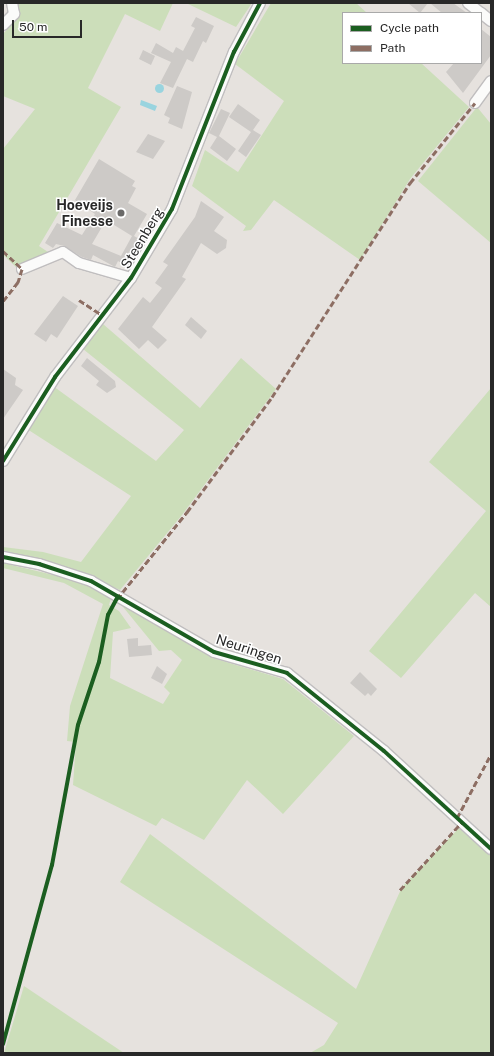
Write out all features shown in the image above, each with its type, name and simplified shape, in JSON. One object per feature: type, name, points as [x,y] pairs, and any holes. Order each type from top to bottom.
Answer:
[{"type":"street","points":[[3,25],[14,14],[12,3]]},
{"type":"street","name":"Steenberg","points":[[3,461],[55,377],[131,278],[172,209],[233,56],[260,3]]},
{"type":"street","points":[[468,3],[480,12]]},
{"type":"street","points":[[482,14],[491,21]]},
{"type":"street","points":[[475,103],[491,81]]},
{"type":"street","points":[[22,269],[62,252],[79,263],[131,278]]},
{"type":"street","name":"Neuringen","points":[[3,557],[39,564],[91,580],[214,652],[287,673],[384,751],[491,849]]},
{"type":"green space","points":[[15,3],[173,3],[160,31],[125,14],[88,88],[121,107],[39,246],[48,252],[17,268],[3,255],[3,149],[35,109],[3,96],[3,34],[18,17]]},
{"type":"green space","points":[[186,3],[252,3],[236,27]]},
{"type":"green space","points":[[271,3],[356,3],[366,12],[342,12],[342,64],[422,64],[469,107],[410,179],[360,260],[274,200],[251,230],[243,231],[246,226],[192,186],[205,150],[238,172],[284,101],[235,64]]},
{"type":"green space","points":[[477,107],[491,124],[491,243],[418,181]]},
{"type":"green space","points":[[103,324],[200,408],[241,358],[276,389],[182,515],[120,590],[77,571],[3,553],[3,547],[43,552],[81,562],[131,496],[27,429],[53,386],[156,461],[184,430],[83,349]]},
{"type":"green space","points":[[491,388],[491,607],[475,593],[401,678],[369,651],[486,511],[429,462]]},
{"type":"green space","points":[[3,563],[79,581],[111,598],[109,605],[119,611],[131,628],[113,632],[110,678],[163,704],[170,693],[164,687],[182,660],[171,650],[159,651],[119,602],[213,658],[283,679],[354,736],[283,814],[247,780],[204,840],[162,818],[156,826],[73,785],[76,742],[67,741],[70,706],[103,604],[64,583],[3,568]]},
{"type":"green space","points":[[459,828],[491,856],[491,1053],[310,1053],[324,1045],[338,1023],[120,882],[150,834],[356,989],[402,887]]},
{"type":"green space","points":[[24,986],[124,1053],[4,1053]]},
{"type":"water","points":[[159,83],[164,88],[159,93],[154,88]]},
{"type":"water","points":[[141,100],[157,106],[155,111],[140,105]]},
{"type":"building","points":[[408,3],[428,3],[421,12]]},
{"type":"building","points":[[430,3],[453,3],[466,12],[441,12]]},
{"type":"building","points":[[196,17],[214,26],[206,43],[203,41],[193,62],[187,59],[173,88],[160,83],[171,62],[151,53],[156,43],[173,53],[176,47],[183,51],[195,28],[191,26]]},
{"type":"building","points":[[482,30],[491,37],[491,55],[463,93],[446,72],[453,64],[482,64]]},
{"type":"building","points":[[143,50],[155,56],[151,65],[139,59]]},
{"type":"building","points":[[177,86],[192,92],[182,129],[168,123],[170,118],[164,115]]},
{"type":"building","points":[[238,104],[260,120],[253,130],[261,135],[246,157],[238,151],[251,132],[229,117]]},
{"type":"building","points":[[221,109],[230,113],[219,136],[236,149],[227,161],[210,148],[217,137],[209,133]]},
{"type":"building","points":[[148,134],[165,141],[153,159],[136,152]]},
{"type":"building","name":"Hoeveijs Finesse","points":[[99,159],[135,181],[132,186],[136,188],[128,203],[147,214],[134,236],[143,241],[128,267],[118,261],[115,267],[93,255],[91,260],[82,257],[64,246],[56,244],[53,248],[45,243],[57,223],[82,235],[95,214],[75,200]],"holes":[[[106,220],[132,236],[121,256],[92,244]]]},
{"type":"building","points":[[201,201],[224,217],[214,231],[227,240],[226,248],[217,254],[201,243],[182,277],[186,279],[152,327],[167,340],[158,349],[148,340],[139,349],[118,329],[143,297],[150,303],[162,288],[155,283],[168,265],[163,262],[195,217]]},
{"type":"building","points":[[63,296],[78,306],[57,338],[51,334],[46,342],[34,334]]},
{"type":"building","points":[[191,317],[207,331],[201,339],[185,325]]},
{"type":"building","points":[[87,358],[115,381],[116,387],[107,393],[96,385],[99,381],[81,366]]},
{"type":"building","points":[[3,369],[16,378],[15,385],[23,390],[3,419]]},
{"type":"building","points":[[138,638],[138,646],[151,645],[152,655],[129,657],[127,639]]},
{"type":"building","points":[[157,666],[167,674],[162,684],[151,678]]},
{"type":"building","points":[[360,672],[377,689],[371,696],[368,693],[365,696],[350,683]]},
{"type":"marked path","points":[[117,599],[187,512],[272,397],[410,183],[475,103]]},
{"type":"marked path","points":[[3,251],[22,269],[18,282],[3,301]]},
{"type":"marked path","points":[[79,300],[102,315]]},
{"type":"marked path","points":[[457,818],[491,754]]},
{"type":"marked path","points":[[400,890],[462,822]]},
{"type":"cycle path","points":[[3,461],[55,377],[131,278],[172,209],[234,52],[260,3]]},
{"type":"cycle path","points":[[3,557],[39,564],[91,581],[214,652],[287,673],[384,751],[491,849]]},
{"type":"cycle path","points":[[3,1044],[52,865],[78,725],[99,662],[108,615],[118,596]]},
{"type":"place","name":"Hoeveijs Finesse","points":[[121,213]]}]
